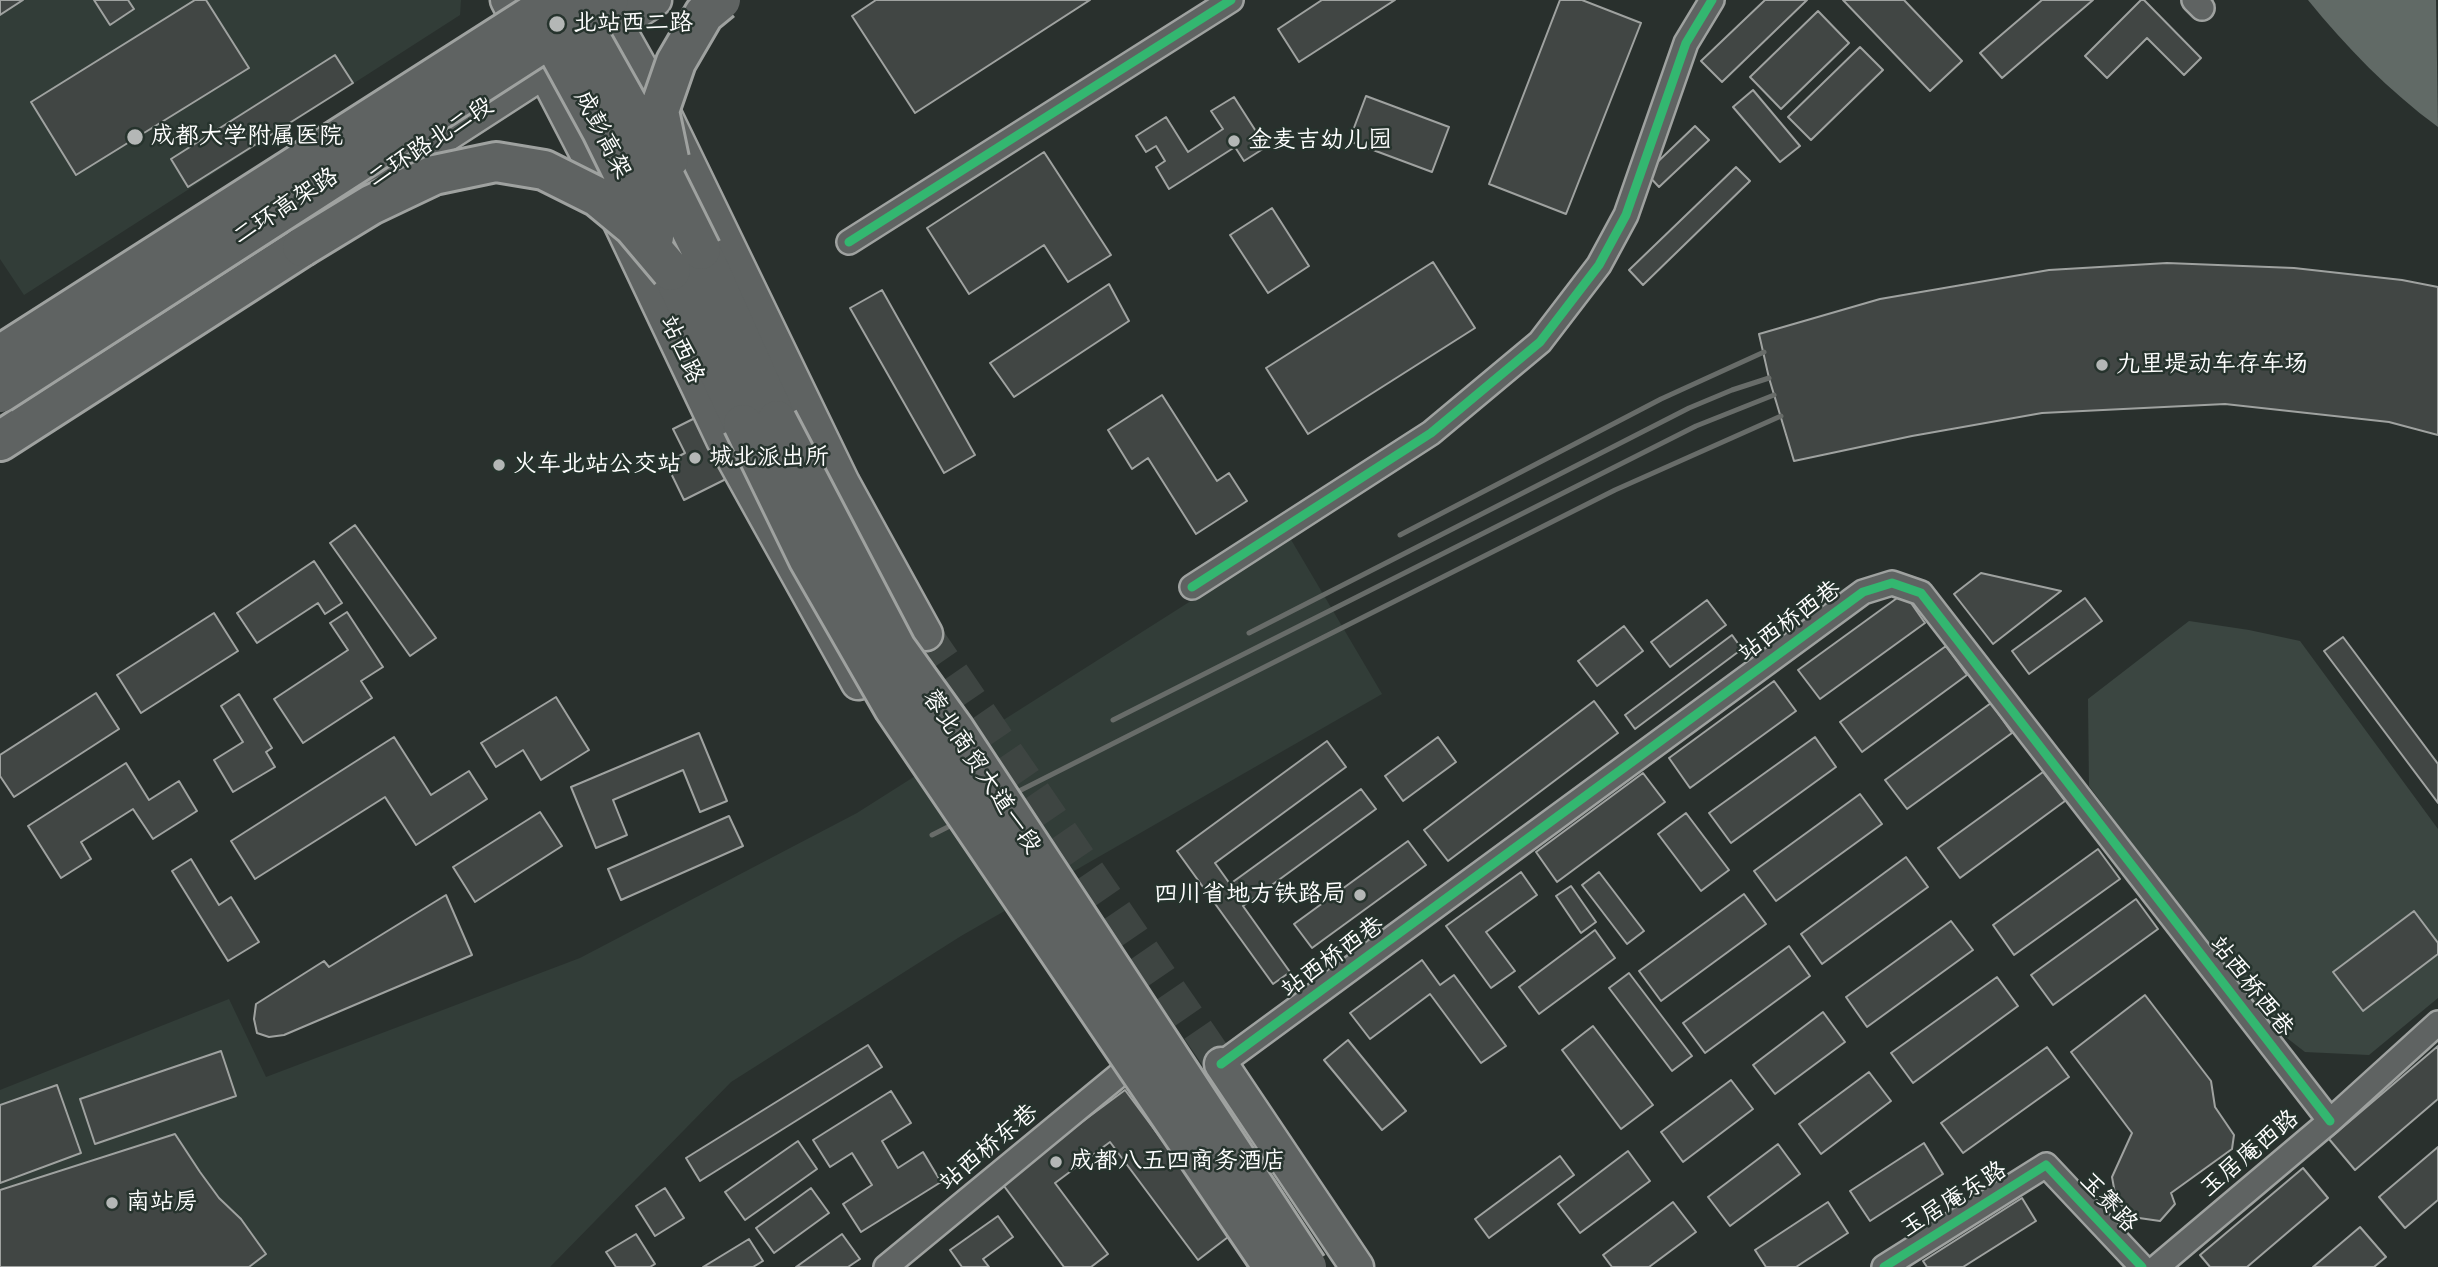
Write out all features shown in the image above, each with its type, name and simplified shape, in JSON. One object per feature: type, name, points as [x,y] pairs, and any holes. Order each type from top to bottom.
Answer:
[{"type":"highway","name":"二环高架路","points":[[0,355],[556,0]]},
{"type":"highway","name":"成彭高架","points":[[569,0],[637,121],[686,261]]},
{"type":"highway","points":[[686,261],[659,111],[676,62],[704,14],[721,0]]},
{"type":"highway","name":"成彭高架","points":[[520,3],[686,261]]},
{"type":"highway","name":"二环高架路","points":[[0,393],[609,8]]},
{"type":"highway","points":[[0,441],[348,219],[434,175],[496,162],[544,170],[597,197],[633,226],[686,261]]},
{"type":"highway","name":"蓉北商贸大道一段","points":[[686,261],[808,558],[894,708],[1272,1267]]},
{"type":"highway","name":"蓉北商贸大道一段","points":[[686,261],[777,420],[896,648],[954,729],[1307,1267]]},
{"type":"main road","name":"二环路北二段","points":[[0,425],[543,71],[609,8],[655,0]]},
{"type":"main road","points":[[0,340],[520,3]]},
{"type":"main road","name":"站西路","points":[[520,3],[543,71],[596,172],[723,440],[858,683]]},
{"type":"main road","points":[[609,8],[651,86],[843,483],[926,634]]},
{"type":"main road","points":[[1221,1064],[1357,1267]]},
{"type":"main road","points":[[1125,1070],[1262,1267]]},
{"type":"street","points":[[849,242],[1231,0]]},
{"type":"street","points":[[1192,587],[1431,433],[1540,342],[1599,265],[1626,215],[1686,43],[1712,0]]},
{"type":"street","name":"站西桥西巷","points":[[1221,1064],[1863,592],[1892,583],[1921,593],[2330,1121]]},
{"type":"street","name":"玉居庵西路","points":[[2157,1267],[2330,1121],[2438,1023]]},
{"type":"street","name":"站西桥东巷","points":[[886,1267],[1125,1070]]},
{"type":"street","name":"玉居庵东路","points":[[1884,1267],[2046,1166]]},
{"type":"street","name":"玉赛路","points":[[2046,1166],[2142,1267]]},
{"type":"shaded area","name":"成都大学附属医院","points":[[0,0],[461,0],[460,15],[24,295],[0,259]]},
{"type":"shaded area","points":[[2308,0],[2436,0],[2438,127],[2402,99],[2369,68]]},
{"type":"shaded area","points":[[1290,538],[1382,694],[961,936],[731,1082],[550,1267],[0,1267],[0,1090],[229,999],[266,1077],[580,958],[857,813]]},
{"type":"shaded area","points":[[2189,621],[2300,641],[2438,829],[2438,998],[2369,1055],[2305,1052],[2265,1021],[2089,786],[2088,699]]},
{"type":"building","points":[[0,0],[23,0],[0,15]]},
{"type":"building","points":[[94,0],[128,0],[134,9],[110,25]]},
{"type":"building","points":[[195,0],[206,0],[249,68],[76,175],[31,102]]},
{"type":"building","points":[[876,0],[1090,0],[915,113],[852,16]]},
{"type":"building","points":[[1322,0],[1395,0],[1299,62],[1278,29]]},
{"type":"building","points":[[1560,0],[1582,0],[1641,23],[1566,214],[1489,184]]},
{"type":"building","points":[[1765,0],[1807,0],[1722,82],[1701,61]]},
{"type":"building","points":[[1843,0],[1904,0],[1962,61],[1930,91]]},
{"type":"building","points":[[2042,0],[2093,0],[2002,78],[1980,53]]},
{"type":"building","points":[[2141,0],[2201,58],[2184,75],[2147,38],[2107,78],[2085,56]]},
{"type":"building","points":[[1818,11],[1849,43],[1781,109],[1750,77]]},
{"type":"building","points":[[1860,47],[1883,70],[1811,140],[1788,117]]},
{"type":"building","points":[[335,55],[353,83],[188,187],[171,159]]},
{"type":"building","points":[[1753,90],[1800,146],[1780,162],[1733,107]]},
{"type":"building","points":[[1366,96],[1449,127],[1432,172],[1349,141]]},
{"type":"building","name":"金麦吉幼儿园","points":[[1234,97],[1266,147],[1244,161],[1235,147],[1169,189],[1156,167],[1165,161],[1156,146],[1146,152],[1136,136],[1166,117],[1188,152],[1223,129],[1211,111]]},
{"type":"building","points":[[1695,126],[1709,140],[1659,187],[1646,173]]},
{"type":"building","points":[[1044,152],[1111,255],[1068,282],[1044,245],[969,294],[927,228]]},
{"type":"building","points":[[1736,167],[1750,181],[1643,285],[1629,270]]},
{"type":"building","points":[[1272,208],[1309,266],[1268,293],[1230,235]]},
{"type":"building","points":[[1433,262],[1475,328],[1308,434],[1266,368]]},
{"type":"building","name":"九里堤动车存车场","points":[[2167,263],[2294,268],[2402,280],[2438,287],[2438,435],[2389,422],[2225,404],[2042,413],[1912,436],[1794,461],[1759,334],[1880,299],[2049,270]]},
{"type":"building","points":[[1109,284],[1129,321],[1014,397],[990,363]]},
{"type":"building","points":[[882,290],[975,455],[944,473],[850,308]]},
{"type":"building","points":[[1162,395],[1217,481],[1229,473],[1247,501],[1196,534],[1148,458],[1132,469],[1108,430]]},
{"type":"building","name":"城北派出所","points":[[695,418],[726,479],[684,500],[666,463],[685,453],[673,429]]},
{"type":"building","points":[[355,525],[436,638],[410,656],[330,543]]},
{"type":"building","points":[[314,561],[342,603],[325,614],[318,603],[257,643],[237,613]]},
{"type":"building","points":[[1981,573],[2061,591],[1993,644],[1954,594]]},
{"type":"building","points":[[1904,593],[1925,623],[1820,699],[1798,670]]},
{"type":"building","points":[[2085,598],[2102,621],[2029,674],[2012,651]]},
{"type":"building","points":[[1707,600],[1726,625],[1670,667],[1651,642]]},
{"type":"building","points":[[347,612],[383,667],[361,681],[372,698],[303,743],[274,699],[348,650],[330,623]]},
{"type":"building","points":[[214,613],[238,651],[141,713],[117,675]]},
{"type":"building","points":[[1624,626],[1643,651],[1597,686],[1578,661]]},
{"type":"building","points":[[1732,635],[1742,649],[1635,729],[1625,715]]},
{"type":"building","points":[[2343,637],[2438,764],[2438,803],[2324,651]]},
{"type":"building","points":[[1946,646],[1967,675],[1862,752],[1840,722]]},
{"type":"building","points":[[1774,681],[1796,711],[1690,788],[1669,758]]},
{"type":"building","points":[[96,693],[119,729],[14,797],[0,776],[0,755]]},
{"type":"building","points":[[239,694],[272,748],[266,752],[275,767],[233,792],[214,760],[243,742],[221,706]]},
{"type":"building","points":[[556,697],[589,750],[541,780],[523,750],[496,767],[481,743]]},
{"type":"building","points":[[1594,701],[1618,733],[1448,861],[1424,830]]},
{"type":"building","points":[[1991,703],[2012,733],[1907,809],[1885,780]]},
{"type":"building","points":[[699,733],[727,801],[700,812],[683,770],[613,800],[627,835],[596,848],[571,787]]},
{"type":"building","points":[[394,737],[431,795],[469,771],[487,799],[416,845],[385,797],[255,879],[231,841]]},
{"type":"building","points":[[1438,737],[1456,762],[1403,801],[1385,776]]},
{"type":"building","points":[[1815,737],[1836,767],[1731,843],[1709,813]]},
{"type":"building","points":[[1327,741],[1346,767],[1215,863],[1230,884],[1361,789],[1376,809],[1243,906],[1290,972],[1273,984],[1177,851]]},
{"type":"building","points":[[126,763],[149,800],[179,781],[197,811],[153,839],[133,809],[81,842],[91,859],[61,878],[28,826]]},
{"type":"building","points":[[2043,772],[2065,801],[1960,878],[1938,848]]},
{"type":"building","points":[[1643,773],[1665,802],[1557,882],[1536,852]]},
{"type":"building","points":[[1860,794],[1882,824],[1776,901],[1754,871]]},
{"type":"building","points":[[540,812],[562,846],[475,902],[453,867]]},
{"type":"building","points":[[1686,813],[1729,870],[1701,891],[1658,834]]},
{"type":"building","points":[[729,816],[743,846],[621,900],[608,869]]},
{"type":"building","name":"四川省地方铁路局","points":[[1408,841],[1426,865],[1312,948],[1294,924]]},
{"type":"building","points":[[2098,849],[2120,879],[2014,955],[1993,925]]},
{"type":"building","points":[[1906,857],[1928,887],[1822,964],[1801,934]]},
{"type":"building","points":[[191,859],[219,905],[231,897],[259,942],[228,961],[172,871]]},
{"type":"building","points":[[1521,872],[1537,895],[1486,932],[1515,971],[1491,988],[1446,926]]},
{"type":"building","points":[[1599,872],[1644,931],[1627,944],[1582,885]]},
{"type":"building","points":[[1571,886],[1596,922],[1581,933],[1556,896]]},
{"type":"building","points":[[1744,894],[1766,924],[1661,1001],[1639,971]]},
{"type":"building","points":[[446,895],[472,955],[284,1035],[269,1037],[257,1033],[254,1019],[256,1004],[324,961],[329,967]]},
{"type":"building","points":[[2136,899],[2158,929],[2053,1005],[2031,975]]},
{"type":"building","points":[[2414,911],[2438,943],[2438,954],[2363,1011],[2333,972]]},
{"type":"building","points":[[1951,921],[1973,950],[1867,1027],[1846,997]]},
{"type":"building","points":[[1595,930],[1615,958],[1539,1014],[1519,987]]},
{"type":"building","points":[[1789,946],[1810,976],[1705,1053],[1683,1023]]},
{"type":"building","points":[[1422,960],[1440,985],[1454,975],[1506,1046],[1481,1063],[1430,994],[1370,1039],[1350,1013]]},
{"type":"building","points":[[1629,973],[1692,1056],[1672,1071],[1609,988]]},
{"type":"building","points":[[1997,977],[2018,1006],[1913,1083],[1891,1053]]},
{"type":"building","points":[[2145,995],[2211,1081],[2215,1107],[2234,1135],[2232,1149],[2171,1193],[2175,1204],[2160,1221],[2132,1217],[2116,1199],[2112,1177],[2132,1133],[2071,1052]]},
{"type":"building","points":[[1823,1012],[1845,1042],[1775,1094],[1753,1065]]},
{"type":"building","points":[[1593,1026],[1653,1105],[1621,1129],[1562,1050]]},
{"type":"building","points":[[1348,1040],[1406,1111],[1382,1130],[1324,1060]]},
{"type":"building","points":[[868,1045],[882,1067],[700,1181],[686,1158]]},
{"type":"building","points":[[2438,1046],[2438,1099],[2355,1170],[2329,1139]]},
{"type":"building","points":[[2047,1047],[2069,1077],[1963,1153],[1941,1123]]},
{"type":"building","points":[[221,1051],[236,1096],[95,1144],[80,1099]]},
{"type":"building","points":[[1869,1072],[1891,1101],[1821,1154],[1799,1124]]},
{"type":"building","points":[[1731,1080],[1753,1109],[1683,1162],[1661,1132]]},
{"type":"building","points":[[57,1085],[81,1153],[0,1183],[0,1105]]},
{"type":"building","name":"成都八五四商务酒店","points":[[1125,1090],[1232,1234],[1198,1260],[1110,1142],[1055,1183],[1108,1254],[1091,1267],[1064,1267],[1001,1182]]},
{"type":"building","points":[[891,1091],[911,1123],[882,1141],[898,1168],[923,1152],[941,1182],[861,1232],[843,1204],[872,1185],[852,1153],[830,1167],[813,1140]]},
{"type":"building","name":"南站房","points":[[175,1134],[219,1198],[241,1219],[266,1254],[249,1267],[0,1267],[0,1190]]},
{"type":"building","points":[[798,1141],[817,1169],[745,1220],[725,1192]]},
{"type":"building","points":[[1924,1143],[1943,1174],[1870,1221],[1850,1191]]},
{"type":"building","points":[[1778,1144],[1800,1174],[1730,1226],[1708,1197]]},
{"type":"building","points":[[2438,1147],[2438,1200],[2405,1228],[2379,1197]]},
{"type":"building","points":[[1628,1151],[1650,1181],[1580,1233],[1558,1204]]},
{"type":"building","points":[[1560,1156],[1574,1175],[1489,1238],[1475,1219]]},
{"type":"building","points":[[2303,1168],[2328,1198],[2247,1267],[2210,1267],[2200,1255]]},
{"type":"building","points":[[665,1188],[684,1218],[655,1236],[636,1206]]},
{"type":"building","points":[[811,1188],[829,1213],[774,1253],[756,1228]]},
{"type":"building","points":[[2022,1198],[2036,1221],[1963,1267],[1927,1267],[1923,1261]]},
{"type":"building","points":[[1673,1202],[1696,1232],[1649,1267],[1612,1267],[1603,1255]]},
{"type":"building","points":[[1828,1202],[1848,1233],[1796,1267],[1766,1267],[1755,1250]]},
{"type":"building","points":[[998,1216],[1013,1237],[983,1259],[989,1267],[962,1267],[950,1250]]},
{"type":"building","points":[[2360,1227],[2386,1257],[2374,1267],[2313,1267]]},
{"type":"building","points":[[636,1234],[655,1264],[650,1267],[616,1267],[606,1252]]},
{"type":"building","points":[[842,1234],[860,1259],[848,1267],[796,1267]]},
{"type":"building","points":[[749,1239],[763,1261],[753,1267],[703,1267]]},
{"type":"tunnel","points":[[926,634],[1221,1064]]},
{"type":"railway","points":[[1400,535],[1661,399],[1764,352]]},
{"type":"railway","points":[[1249,633],[1689,408],[1769,378]]},
{"type":"railway","points":[[1113,720],[1696,426],[1774,395]]},
{"type":"railway","points":[[932,835],[1615,490],[1781,416]]},
{"type":"cycle path","points":[[849,242],[1231,0]]},
{"type":"cycle path","points":[[1192,587],[1431,433],[1540,342],[1599,265],[1626,215],[1686,43],[1712,0]]},
{"type":"cycle path","points":[[1221,1064],[1863,592],[1892,583],[1921,593],[2330,1121]]},
{"type":"cycle path","points":[[1884,1267],[2046,1165],[2142,1267]]},
{"type":"place","name":"北站西二路","points":[[557,24]]},
{"type":"place","name":"成都大学附属医院","points":[[135,137]]},
{"type":"place","name":"金麦吉幼儿园","points":[[1234,141]]},
{"type":"place","name":"九里堤动车存车场","points":[[2102,365]]},
{"type":"place","name":"城北派出所","points":[[695,458]]},
{"type":"place","name":"火车北站公交站","points":[[499,465]]},
{"type":"place","name":"四川省地方铁路局","points":[[1360,895]]},
{"type":"place","name":"成都八五四商务酒店","points":[[1056,1162]]},
{"type":"place","name":"南站房","points":[[112,1203]]}]
